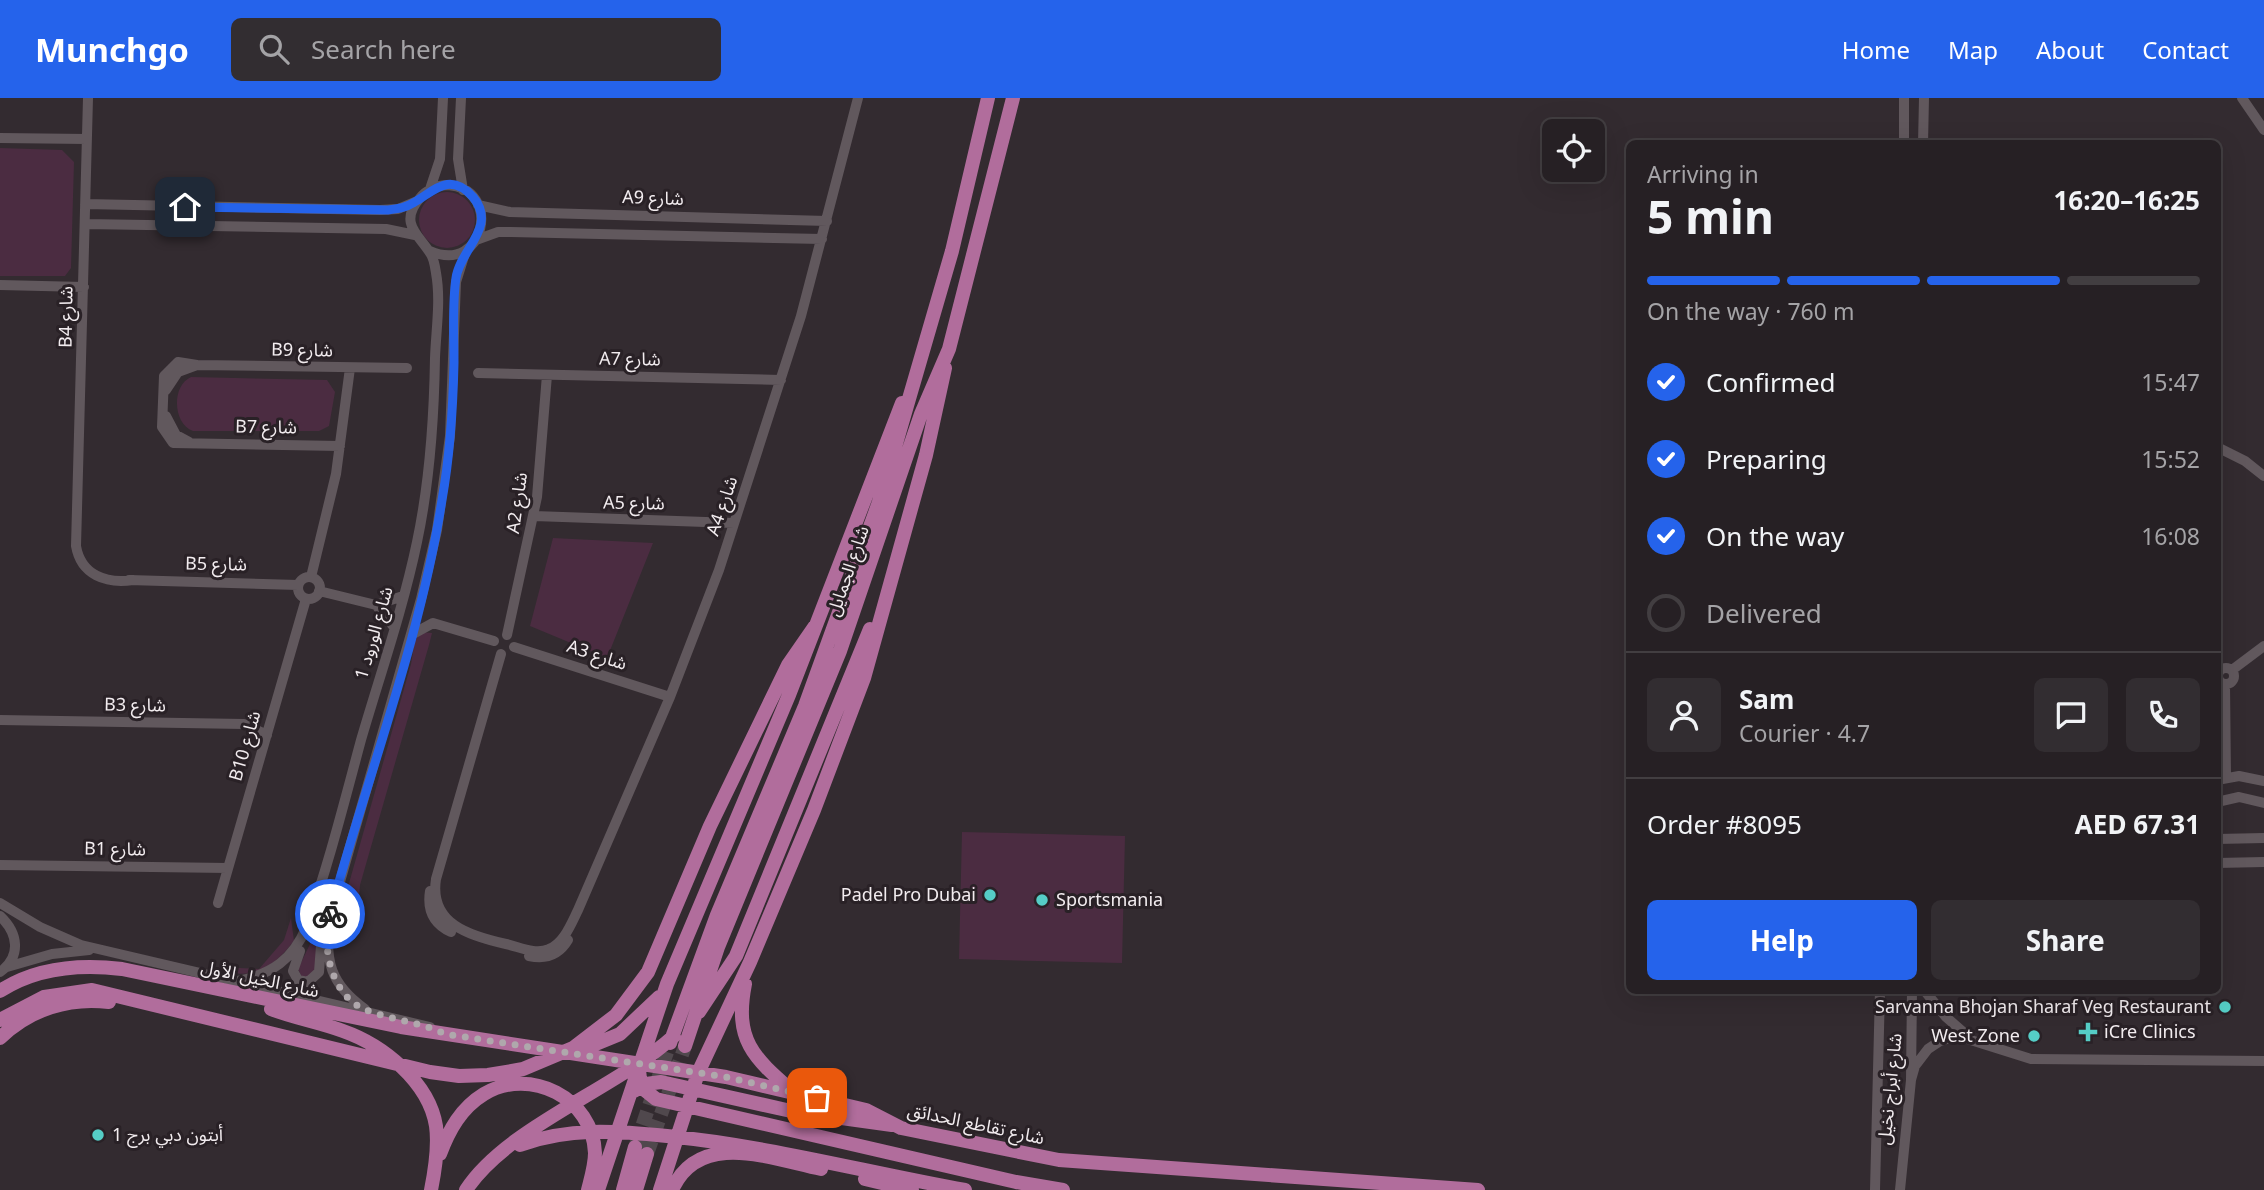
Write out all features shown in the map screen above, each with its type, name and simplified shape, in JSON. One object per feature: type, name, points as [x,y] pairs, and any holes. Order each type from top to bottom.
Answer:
[{"type":"main road","name":"شارع الجمايل","points":[[670,1043],[717,915],[805,706],[848,594],[897,449],[915,385],[918,362],[952,251],[988,98]]},
{"type":"main road","name":"شارع الجمايل","points":[[685,1046],[718,947],[840,651],[920,414],[948,349],[1013,98]]},
{"type":"main road","points":[[660,1190],[685,1104],[750,962],[833,763],[867,667],[880,611],[926,455],[948,349]]},
{"type":"main road","points":[[598,1190],[667,984],[789,695],[918,362]]},
{"type":"main road","points":[[466,1190],[481,1170],[506,1150],[662,1048],[712,997],[746,934],[866,638],[880,611]]},
{"type":"main road","points":[[0,1020],[44,997],[92,990],[430,1072],[488,1075],[523,1069],[561,1054],[596,1033],[634,995],[660,947],[710,826],[788,665],[815,625]]},
{"type":"main road","points":[[750,962],[741,1008],[743,1033],[759,1062],[793,1092]]},
{"type":"main road","name":"شارع الخيل الأول","points":[[0,990],[38,974],[66,967],[94,965],[445,1034],[639,1065]]},
{"type":"main road","points":[[568,1052],[620,1034],[651,1007],[667,984]]},
{"type":"main road","points":[[247,996],[277,1011],[358,1037],[390,1058],[404,1071],[425,1096],[436,1127],[435,1169],[431,1190]]},
{"type":"main road","points":[[0,1038],[27,1017],[48,1008],[92,1000],[404,1071]]},
{"type":"main road","points":[[639,1065],[641,1087],[656,1098],[1016,1182],[1063,1190]]},
{"type":"main road","name":"شارع تقاطع الحدائق","points":[[639,1065],[698,1073],[793,1092],[866,1110],[892,1125],[1077,1162],[1196,1167],[1478,1190]]},
{"type":"main road","points":[[626,1101],[641,1087],[661,1082],[791,1111],[892,1125]]},
{"type":"main road","points":[[435,1169],[453,1124],[467,1107],[485,1093],[505,1084],[527,1083],[550,1088],[569,1100],[583,1114],[592,1133],[595,1152],[588,1190]]},
{"type":"main road","points":[[506,1150],[572,1132],[630,1133],[752,1146],[965,1190]]},
{"type":"main road","points":[[623,1190],[641,1150],[636,1190]]},
{"type":"main road","points":[[672,1190],[692,1164],[708,1155],[724,1152],[822,1169],[912,1190]]},
{"type":"street","name":"B4 شارع","points":[[88,98],[78,555],[88,570],[104,580],[132,580]]},
{"type":"street","points":[[85,204],[398,209],[417,201],[430,189],[440,159],[443,98]]},
{"type":"street","points":[[461,98],[458,159],[463,190]]},
{"type":"street","name":"A4 شارع","points":[[501,654],[429,902],[434,917],[445,929],[469,933],[521,953],[548,957],[563,948],[573,931],[578,911],[670,697],[734,523],[781,380],[827,221],[858,98]]},
{"type":"street","points":[[1903,98],[1904,140]]},
{"type":"street","points":[[1923,140],[1924,98]]},
{"type":"street","points":[[2242,98],[2264,130]]},
{"type":"street","points":[[0,138],[87,139]]},
{"type":"street","points":[[430,189],[450,185],[463,190],[478,205],[481,226],[476,240]]},
{"type":"street","points":[[417,201],[412,218],[415,235],[430,251],[448,256],[466,250]]},
{"type":"street","name":"A9 شارع","points":[[478,205],[510,212],[827,221]]},
{"type":"street","points":[[85,224],[386,229],[415,235]]},
{"type":"street","name":"A9 شارع","points":[[476,240],[505,232],[822,239]]},
{"type":"street","name":"شارع الورود 1","points":[[365,1009],[344,991],[330,967],[327,954],[328,920],[421,600],[437,530],[448,460],[456,282],[466,250],[476,240]]},
{"type":"street","name":"شارع الورود 1","points":[[239,981],[273,969],[293,954],[313,908],[403,597],[422,519],[432,434],[437,289],[430,251]]},
{"type":"street","points":[[0,285],[84,287]]},
{"type":"street","name":"B9 شارع","points":[[192,442],[179,444],[168,439],[162,427],[166,394],[174,376],[186,367],[407,368]]},
{"type":"street","points":[[312,578],[331,499],[350,368]]},
{"type":"street","name":"A7 شارع","points":[[478,373],[781,380]]},
{"type":"street","name":"A2 شارع","points":[[507,635],[534,516],[547,375]]},
{"type":"street","name":"B7 شارع","points":[[192,442],[340,446]]},
{"type":"street","points":[[2221,449],[2245,461],[2264,476]]},
{"type":"street","name":"A5 شارع","points":[[534,516],[734,523]]},
{"type":"street","points":[[303,578],[312,578],[318,583],[319,591],[314,598],[306,599],[299,594],[298,585],[303,578]]},
{"type":"street","name":"B5 شارع","points":[[132,580],[298,585]]},
{"type":"street","points":[[319,591],[376,605],[403,597]]},
{"type":"street","name":"B10 شارع","points":[[218,903],[306,599]]},
{"type":"street","points":[[421,600],[433,623]]},
{"type":"street","points":[[376,605],[394,626]]},
{"type":"street","points":[[411,635],[433,623],[494,641]]},
{"type":"street","points":[[499,635],[507,635],[513,640],[514,648],[509,653],[501,654],[495,649],[494,641],[499,635]]},
{"type":"street","points":[[2264,646],[2224,667],[2234,680],[2225,684],[2222,758],[2222,779],[2264,781]]},
{"type":"street","name":"A3 شارع","points":[[514,648],[670,697]]},
{"type":"street","name":"B3 شارع","points":[[0,720],[236,724],[252,726],[267,735]]},
{"type":"street","points":[[2221,801],[2239,797],[2264,803]]},
{"type":"street","points":[[2221,839],[2264,838]]},
{"type":"street","points":[[2231,839],[2231,863]]},
{"type":"street","points":[[2221,863],[2264,862]]},
{"type":"street","name":"B1 شارع","points":[[1,865],[228,868]]},
{"type":"street","points":[[0,904],[63,939],[99,950],[365,1009],[414,1021],[445,1034]]},
{"type":"street","points":[[313,908],[310,930],[293,966],[295,976],[303,982],[313,981],[319,972],[321,945],[328,920]]},
{"type":"street","points":[[0,916],[8,923],[16,945],[14,957],[4,969]]},
{"type":"street","points":[[4,969],[52,954],[99,950]]},
{"type":"street","name":"شارع أبراج نخيل","points":[[1875,1190],[1880,994]]},
{"type":"street","name":"شارع أبراج نخيل","points":[[1900,1190],[1911,1080],[1912,994]]},
{"type":"street","points":[[1927,994],[1946,1017],[1970,1038],[1999,1051],[2031,1059],[2264,1062]]},
{"type":"street","points":[[1911,1080],[1918,1060],[1933,1044],[1952,1037],[1970,1038]]},
{"type":"shaded area","points":[[0,148],[62,150],[74,162],[71,268],[65,276],[0,276]]},
{"type":"shaded area","points":[[447,192],[458,194],[467,200],[473,209],[473,231],[467,240],[458,246],[447,248],[436,246],[427,240],[421,231],[419,220],[421,209],[427,200],[436,194]]},
{"type":"shaded area","points":[[191,377],[327,380],[335,392],[329,426],[319,431],[193,431],[181,421],[177,405],[180,388]]},
{"type":"shaded area","points":[[553,538],[653,543],[607,658],[530,626]]},
{"type":"shaded area","points":[[421,632],[432,633],[360,885],[358,907],[344,901],[411,664],[415,640]]},
{"type":"shaded area","name":"Sportsmania","points":[[962,832],[1125,836],[1122,963],[959,959]]},
{"type":"shaded area","points":[[322,901],[329,903],[320,936],[317,973],[303,980],[298,969],[310,944]]},
{"type":"shaded area","points":[[291,918],[294,941],[269,966],[250,973],[240,974],[216,967],[259,969],[284,940]]},
{"type":"tunnel","points":[[636,1145],[670,1043]]},
{"type":"tunnel","points":[[647,1154],[685,1046]]},
{"type":"way so far","points":[[330,914],[327,954],[330,967],[344,991],[365,1009],[414,1021],[445,1034],[726,1077],[817,1098]]},
{"type":"place","name":"Padel Pro Dubai","points":[[990,895]]},
{"type":"place","name":"Sportsmania","points":[[1042,900]]},
{"type":"place","name":"Sarvanna Bhojan Sharaf Veg Restaurant","points":[[2225,1007]]},
{"type":"place","name":"iCre Clinics","points":[[2088,1032]]},
{"type":"place","name":"West Zone","points":[[2034,1036]]},
{"type":"place","name":"أبتون دبي برج 1","points":[[98,1135]]},
{"type":"route","points":[[185,207],[388,210],[408,206],[430,189],[450,185],[470,194],[481,212],[479,233],[462,257],[457,273],[452,413],[437,530],[421,600],[330,914]]}]
